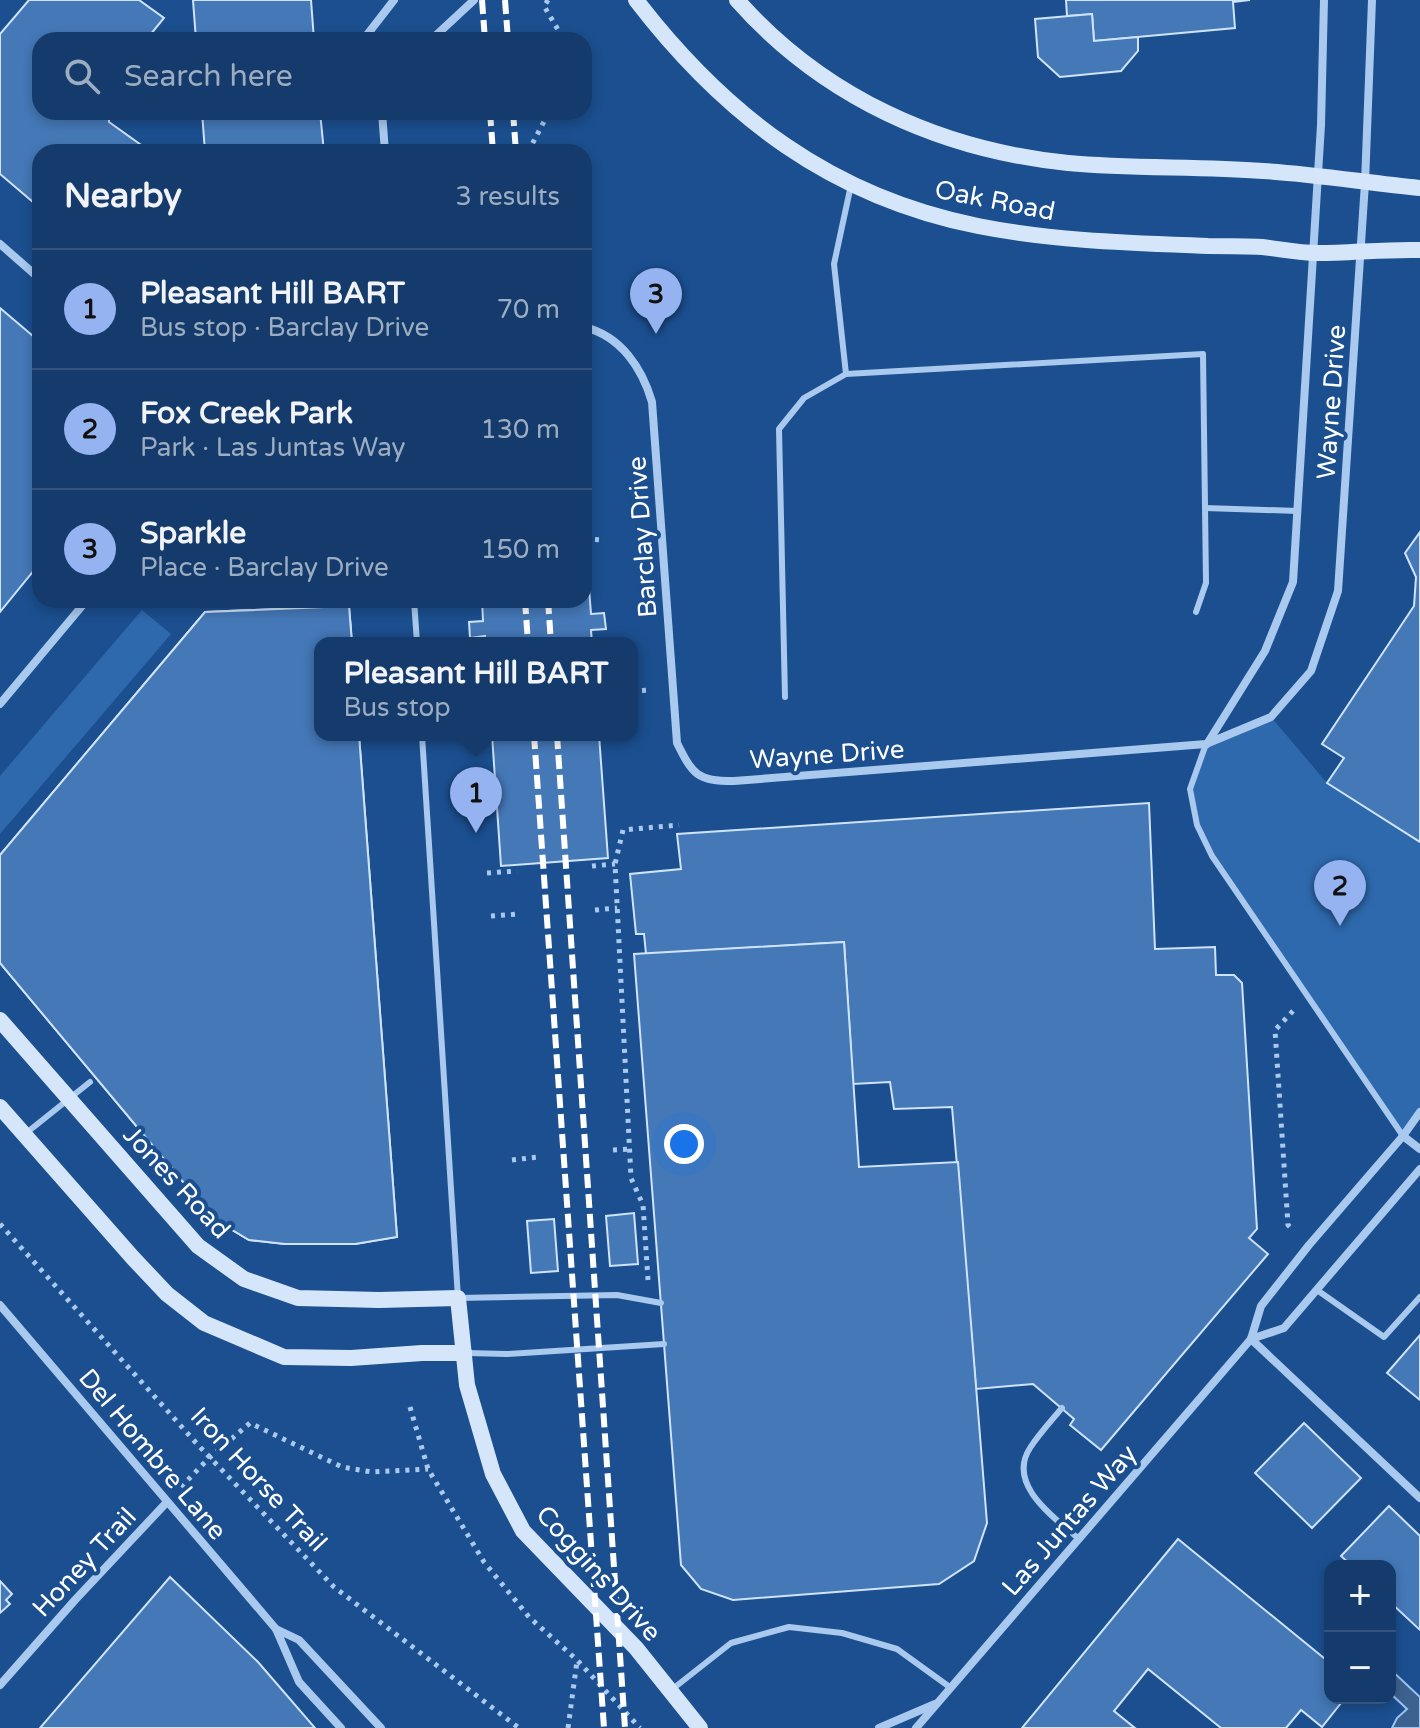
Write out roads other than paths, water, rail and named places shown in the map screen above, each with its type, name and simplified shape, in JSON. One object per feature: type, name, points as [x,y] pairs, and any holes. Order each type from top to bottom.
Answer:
[{"type":"street","points":[[369,32],[394,0]]},
{"type":"street","points":[[440,32],[474,0]]},
{"type":"street","name":"Oak Road","points":[[636,0],[679,52],[726,100],[790,150],[851,185],[939,216],[1020,232],[1139,243],[1261,247],[1314,253],[1420,250]]},
{"type":"street","name":"Oak Road","points":[[737,0],[774,37],[838,87],[896,119],[1001,153],[1070,163],[1264,171],[1420,188]]},
{"type":"street","name":"Wayne Drive","points":[[1206,744],[1265,651],[1293,582],[1318,178],[1324,0]]},
{"type":"street","name":"Wayne Drive","points":[[692,772],[709,781],[734,781],[1206,744],[1271,717],[1311,671],[1338,591],[1365,183],[1372,0]]},
{"type":"street","points":[[382,120],[384,144]]},
{"type":"street","points":[[0,244],[32,272]]},
{"type":"street","name":"Barclay Drive","points":[[592,331],[613,341],[626,352],[646,382],[652,402],[677,743],[692,772]]},
{"type":"street","points":[[0,704],[80,608]]},
{"type":"street","name":"Jones Road","points":[[0,1020],[198,1246],[244,1279],[298,1298],[458,1298]]},
{"type":"street","points":[[0,1107],[133,1258],[167,1294],[204,1323],[284,1357],[351,1358],[464,1353]]},
{"type":"street","name":"Las Juntas Way","points":[[916,1728],[1251,1339],[1261,1306],[1420,1112]]},
{"type":"street","points":[[1403,1136],[1420,1149]]},
{"type":"street","name":"Las Juntas Way","points":[[1251,1339],[1284,1328],[1420,1169]]},
{"type":"street","name":"Coggins Drive","points":[[458,1298],[467,1385],[493,1474],[523,1531],[636,1648],[700,1728]]},
{"type":"street","name":"Del Hombre Lane","points":[[0,1305],[276,1629],[299,1682],[341,1728]]},
{"type":"street","points":[[1251,1339],[1420,1498]]},
{"type":"street","name":"Honey Trail","points":[[0,1685],[167,1502]]},
{"type":"street","name":"Del Hombre Lane","points":[[276,1629],[299,1640],[381,1728]]},
{"type":"street","points":[[879,1728],[939,1702]]},
{"type":"lane","points":[[846,374],[834,264],[851,185]]},
{"type":"lane","points":[[785,697],[779,429],[804,398],[846,374],[1203,354],[1206,583],[1196,612]]},
{"type":"lane","points":[[1205,508],[1298,511]]},
{"type":"lane","points":[[415,608],[417,637]]},
{"type":"lane","points":[[422,741],[458,1298],[617,1295],[661,1303]]},
{"type":"lane","points":[[1206,744],[1190,789],[1197,825],[1212,856],[1403,1136]]},
{"type":"lane","points":[[25,1134],[90,1082]]},
{"type":"lane","points":[[1317,1290],[1384,1337],[1420,1297]]},
{"type":"lane","points":[[464,1353],[507,1354],[664,1344]]},
{"type":"lane","points":[[1062,1408],[1028,1450],[1023,1468],[1028,1488],[1048,1512],[1079,1539]]},
{"type":"lane","points":[[670,1691],[731,1643],[789,1627],[842,1633],[897,1649],[951,1688]]},
{"type":"railway","points":[[482,0],[484,32]]},
{"type":"railway","points":[[505,0],[507,32]]},
{"type":"railway","points":[[491,120],[492,144]]},
{"type":"railway","points":[[514,120],[515,144]]},
{"type":"railway","points":[[526,608],[528,637]]},
{"type":"railway","points":[[549,608],[551,637]]},
{"type":"railway","points":[[534,741],[604,1728]]},
{"type":"railway","points":[[557,741],[625,1728]]},
{"type":"place","name":"Sparkle","points":[[656,334]]},
{"type":"place","name":"Pleasant Hill BART","points":[[476,833]]},
{"type":"place","name":"Fox Creek Park","points":[[1340,926]]}]
